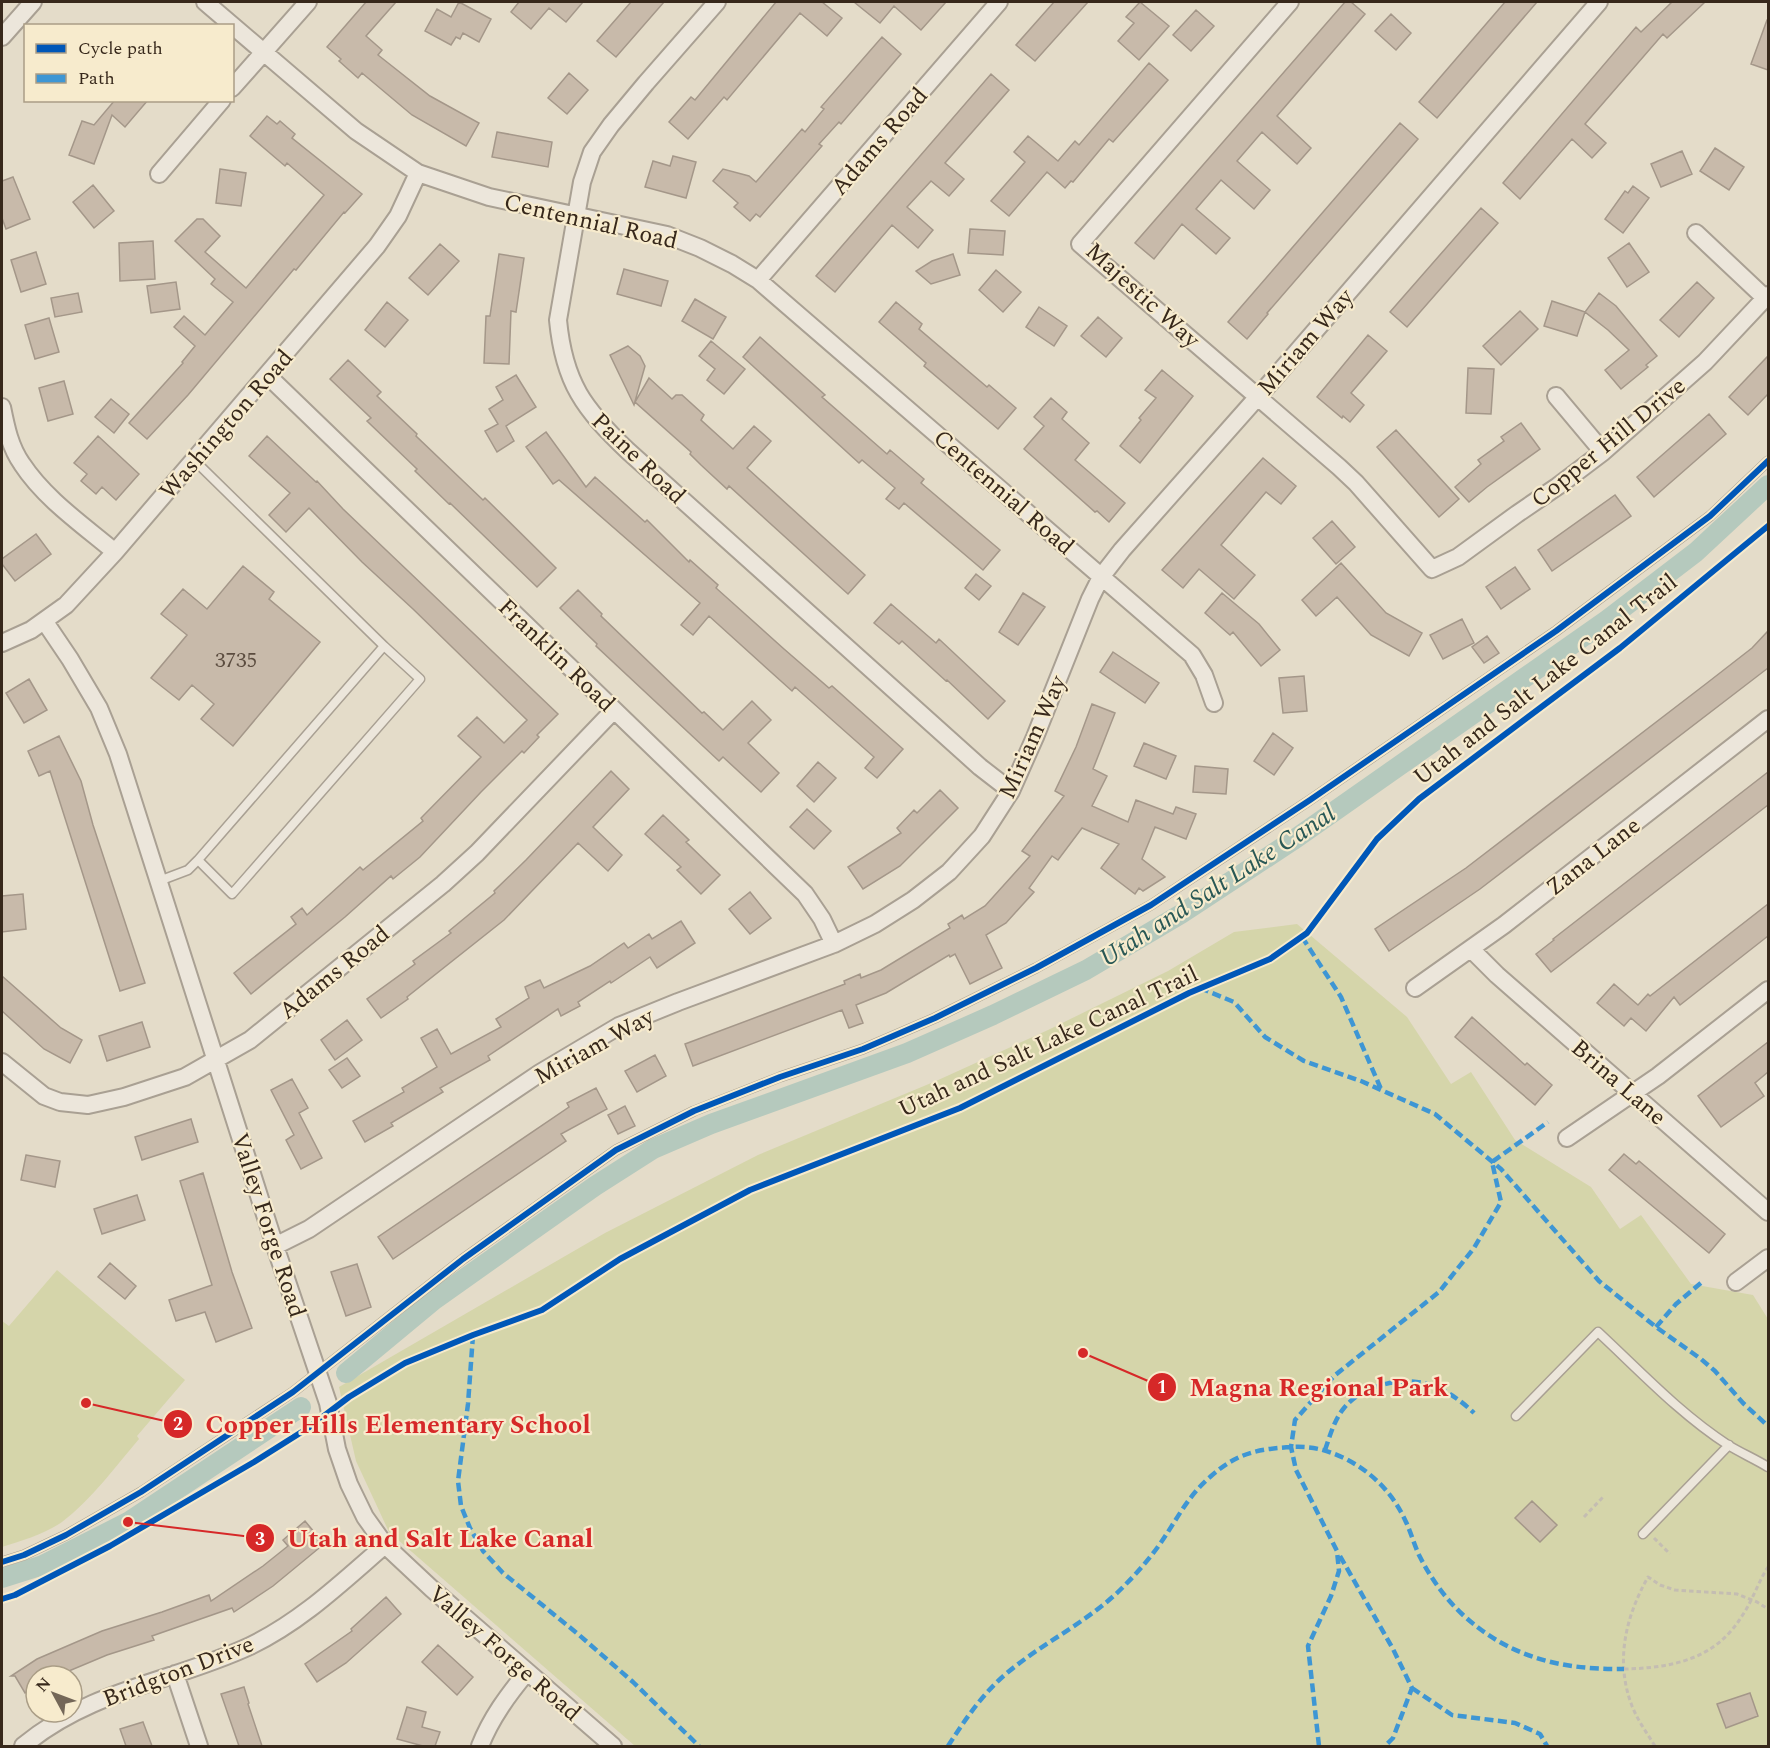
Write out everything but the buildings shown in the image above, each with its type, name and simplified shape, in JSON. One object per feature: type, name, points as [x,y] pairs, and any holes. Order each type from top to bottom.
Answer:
[{"type":"street","points":[[2,37],[33,2]]},
{"type":"street","name":"Centennial Road","points":[[205,2],[231,24]]},
{"type":"street","points":[[234,86],[308,2]]},
{"type":"street","name":"Paine Road","points":[[717,2],[646,83],[592,152],[582,182],[558,320],[560,342],[573,385],[586,408],[637,459],[980,767],[1011,790]]},
{"type":"street","name":"Adams Road","points":[[758,280],[999,2]]},
{"type":"street","name":"Majestic Way","points":[[1290,2],[1080,244],[1356,483],[1432,569]]},
{"type":"street","name":"Miriam Way","points":[[275,1246],[309,1229],[540,1073],[619,1026],[834,944],[875,924],[913,900],[949,872],[982,836],[1011,790],[1101,577],[1122,550],[1599,2]]},
{"type":"street","name":"Centennial Road","points":[[234,27],[356,131],[418,173],[489,197],[667,235],[724,260],[758,280],[1192,656],[1204,675],[1214,703]]},
{"type":"street","points":[[159,174],[220,102]]},
{"type":"street","name":"Washington Road","points":[[2,643],[31,630],[66,605],[116,552],[377,246],[398,216],[418,173]]},
{"type":"street","points":[[1696,232],[1767,296]]},
{"type":"street","name":"Copper Hill Drive","points":[[1432,569],[1458,557],[1603,452],[1705,362],[1767,296]]},
{"type":"street","name":"Franklin Road","points":[[267,375],[805,894],[822,919],[834,944]]},
{"type":"street","points":[[1556,396],[1603,452]]},
{"type":"street","points":[[2,407],[7,432],[21,463],[41,489],[116,552]]},
{"type":"street","name":"Valley Forge Road","points":[[45,621],[99,708],[118,754],[275,1246],[328,1402],[338,1449],[349,1484],[365,1517],[385,1545],[432,1589],[613,1746]]},
{"type":"street","name":"Adams Road","points":[[2,1062],[44,1096],[60,1102],[88,1105],[124,1097],[185,1077],[216,1060],[250,1040],[443,884],[477,853],[614,710]]},
{"type":"street","name":"Zana Lane","points":[[1414,988],[1472,949],[1768,719]]},
{"type":"street","name":"Brina Lane","points":[[1472,949],[1497,975],[1768,1212]]},
{"type":"street","points":[[1566,1138],[1632,1094],[1768,990]]},
{"type":"street","points":[[1736,1282],[1768,1258]]},
{"type":"street","name":"Bridgton Drive","points":[[23,1746],[72,1713],[121,1691],[210,1662],[251,1645],[290,1624],[315,1606],[385,1545]]},
{"type":"street","points":[[480,1746],[487,1727],[527,1672]]},
{"type":"street","points":[[175,1674],[199,1746]]},
{"type":"lane","points":[[195,460],[420,679],[232,894],[198,860]]},
{"type":"lane","points":[[2,1562],[24,1555],[66,1535],[141,1492],[294,1392],[463,1259],[616,1150],[694,1111],[780,1077],[863,1049],[935,1018],[1036,968],[1151,904],[1319,794],[1565,625],[1710,516],[1768,461]]},
{"type":"lane","points":[[159,881],[188,870],[198,860],[384,646]]},
{"type":"lane","points":[[1516,1416],[1598,1332],[1685,1412],[1729,1446],[1768,1467]]},
{"type":"lane","points":[[1645,1533],[1729,1446]]},
{"type":"path","points":[[1584,1517],[1603,1497]]},
{"type":"path","points":[[1645,1533],[1670,1554]]},
{"type":"path","points":[[1624,1669],[1677,1664],[1700,1654],[1722,1640],[1742,1618],[1768,1567]]},
{"type":"path","points":[[1655,1746],[1632,1708],[1622,1658],[1627,1625],[1648,1577],[1660,1585],[1675,1590],[1691,1593],[1737,1594],[1768,1609]]},
{"type":"green space","points":[[1297,924],[1407,1017],[1451,1084],[1471,1072],[1515,1140],[1591,1187],[1620,1229],[1641,1215],[1691,1284],[1753,1295],[1768,1319],[1768,1746],[635,1746],[389,1532],[356,1461],[339,1387],[605,1233],[758,1155],[936,1081],[1048,1030],[1168,971],[1234,932]]},
{"type":"green space","points":[[57,1270],[185,1380],[137,1436],[139,1439],[112,1472],[73,1513],[48,1530],[2,1547],[2,1321],[9,1326]]},
{"type":"waterway","name":"Utah and Salt Lake Canal","points":[[346,1373],[434,1300],[595,1186],[653,1149],[711,1124],[907,1053],[993,1015],[1086,970],[1181,914],[1292,841],[1607,620],[1696,552],[1768,485]]},
{"type":"waterway","name":"Utah and Salt Lake Canal","points":[[2,1578],[43,1565],[128,1522],[301,1407]]},
{"type":"marked path","points":[[1302,937],[1341,997],[1381,1089]]},
{"type":"marked path","points":[[1200,988],[1234,1002],[1265,1037],[1304,1061],[1361,1081],[1435,1114],[1501,1169],[1599,1281],[1715,1371],[1743,1403],[1768,1426]]},
{"type":"marked path","points":[[1319,1746],[1308,1646],[1331,1596],[1339,1571],[1337,1551],[1296,1470],[1291,1447],[1295,1420],[1334,1376],[1439,1292],[1474,1248],[1501,1202],[1492,1162],[1548,1122]]},
{"type":"marked path","points":[[1656,1327],[1676,1304],[1702,1282]]},
{"type":"marked path","points":[[473,1335],[468,1404],[458,1481],[461,1506],[470,1528],[483,1551],[503,1573],[633,1682],[699,1746]]},
{"type":"marked path","points":[[1325,1450],[1335,1423],[1344,1408],[1361,1393],[1382,1385],[1395,1382],[1420,1382],[1443,1390],[1474,1413]]},
{"type":"marked path","points":[[948,1746],[974,1708],[998,1681],[1022,1661],[1098,1609],[1132,1578],[1157,1548],[1203,1483],[1229,1462],[1268,1449],[1313,1448],[1338,1455],[1364,1470],[1381,1484],[1401,1511],[1419,1555],[1443,1594],[1462,1614],[1498,1641],[1517,1651],[1557,1663],[1601,1669],[1624,1669]]},
{"type":"marked path","points":[[1340,1556],[1393,1649],[1412,1688],[1393,1738],[1385,1746]]},
{"type":"marked path","points":[[1412,1688],[1452,1715],[1515,1723],[1540,1734],[1547,1746]]},
{"type":"cycle path","points":[[2,1562],[24,1555],[66,1535],[141,1492],[293,1392],[463,1259],[616,1150],[694,1111],[780,1077],[863,1049],[935,1018],[1036,968],[1151,905],[1310,800],[1556,631],[1710,516],[1768,461]]},
{"type":"cycle path","name":"Utah and Salt Lake Canal Trail","points":[[2,1599],[15,1595],[110,1546],[254,1462],[308,1428],[349,1397],[405,1363],[542,1310],[620,1259],[750,1190],[960,1108],[1189,993],[1270,959],[1307,933],[1377,839],[1419,799],[1620,648],[1768,526]]},
{"type":"place","name":"Magna Regional Park","points":[[1083,1353]]},
{"type":"place","name":"Copper Hills Elementary School","points":[[86,1403]]},
{"type":"place","name":"Utah and Salt Lake Canal","points":[[128,1522]]}]
